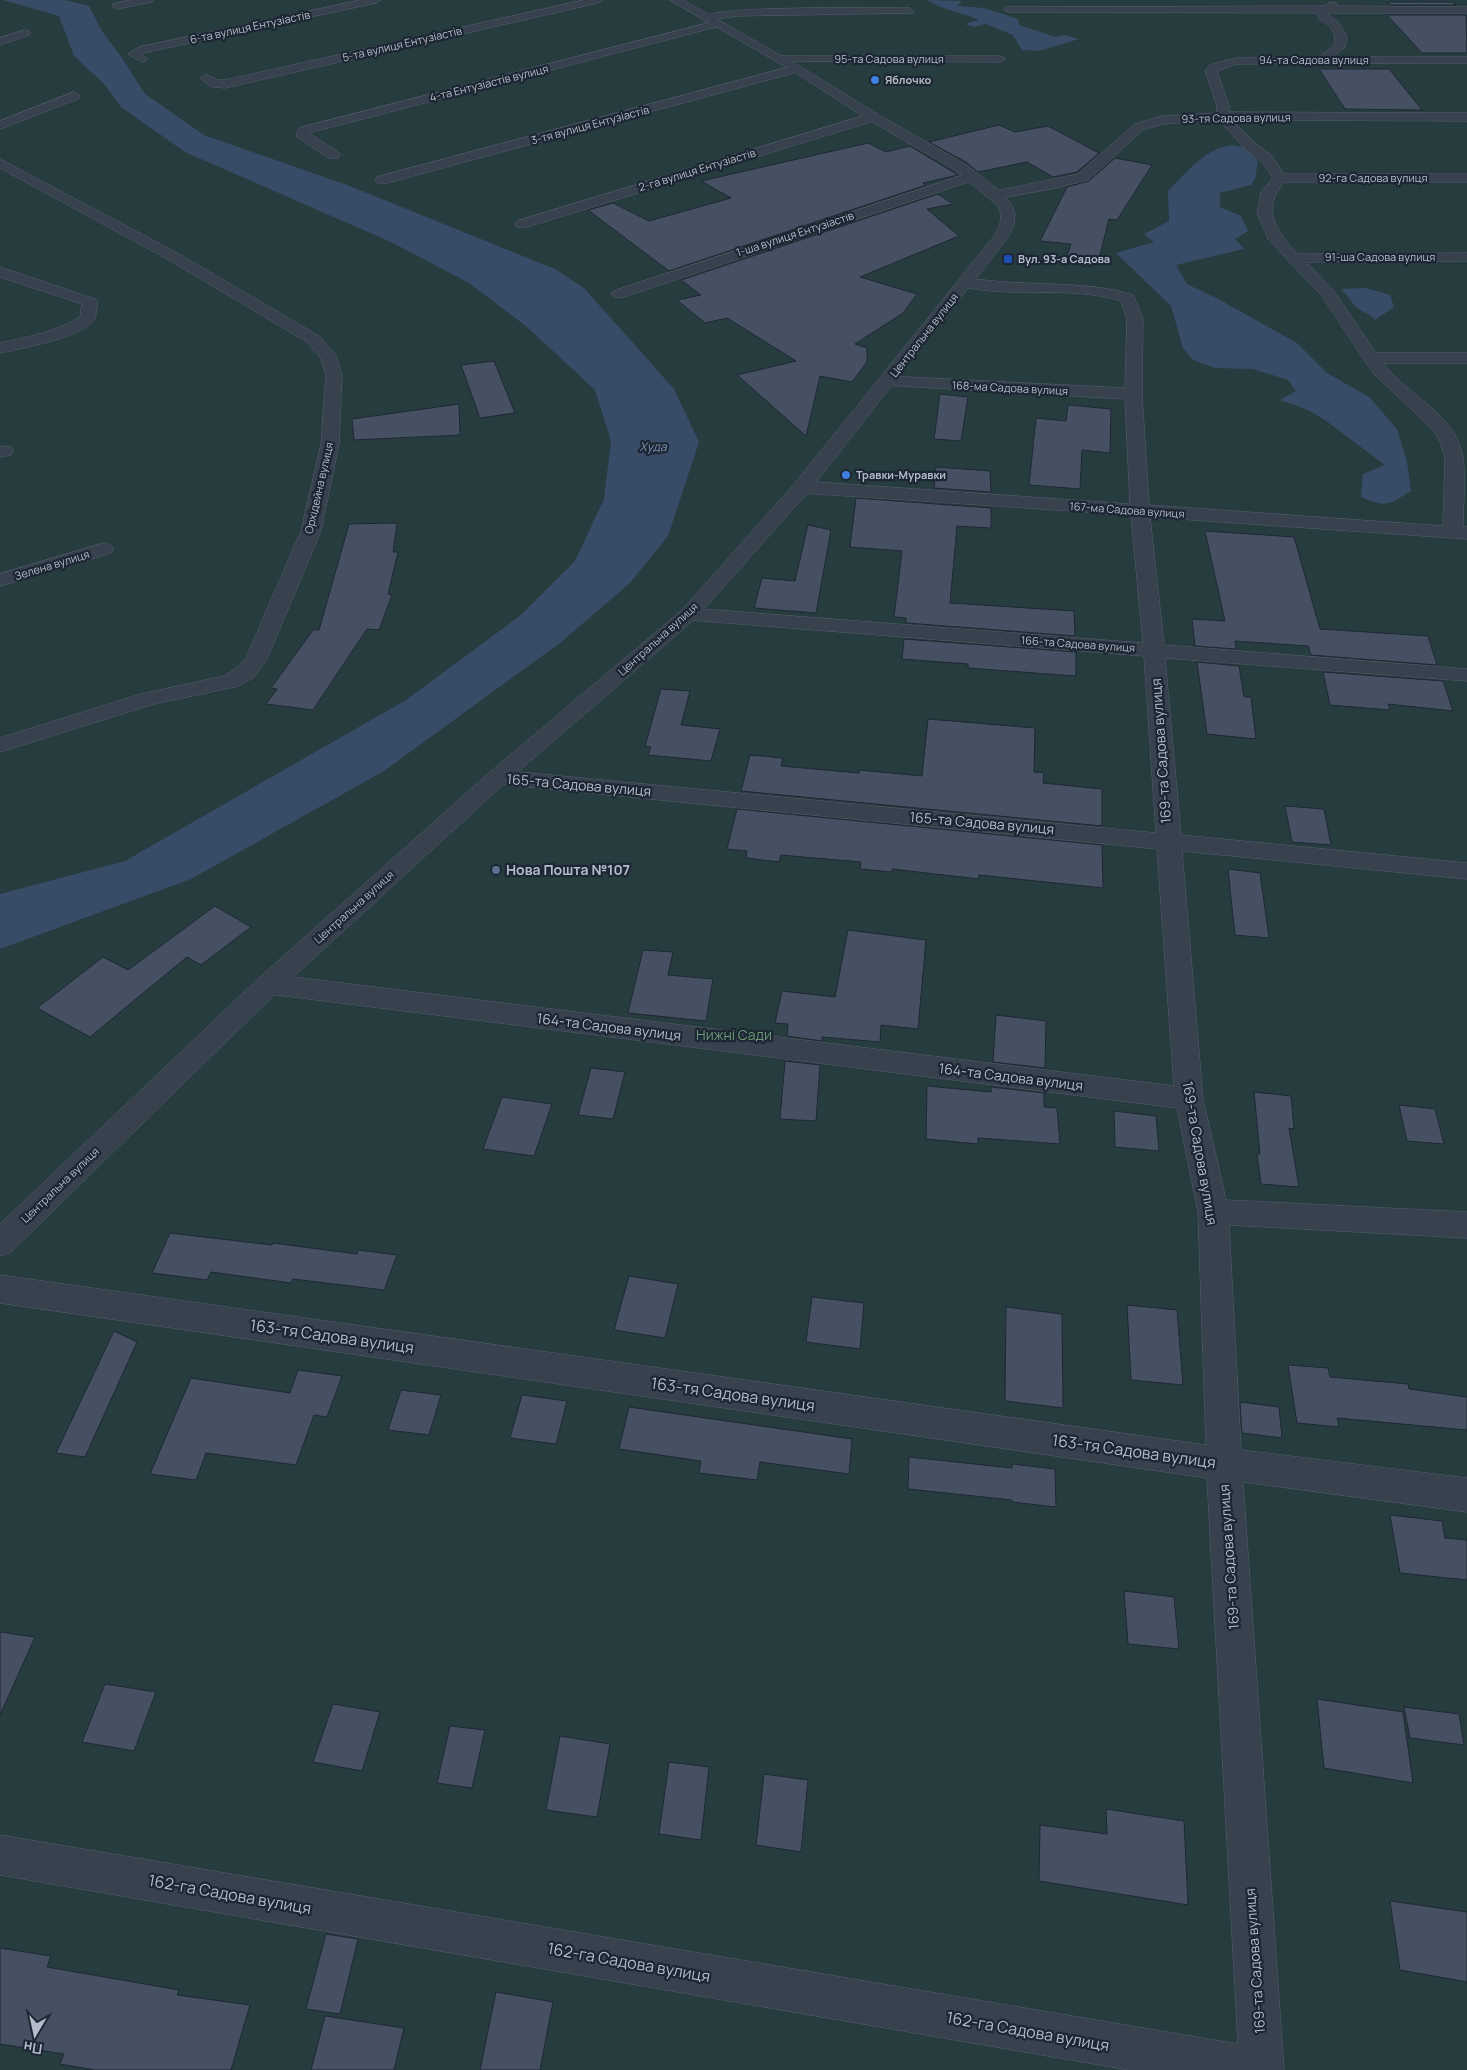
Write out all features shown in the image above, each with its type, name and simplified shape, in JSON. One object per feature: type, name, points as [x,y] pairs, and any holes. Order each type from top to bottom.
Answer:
[{"type":"street","points":[[117,6],[148,0]]},
{"type":"street","name":"6-та вулиця Ентузіастів","points":[[142,59],[134,54],[139,50],[376,0]]},
{"type":"street","name":"5-та вулиця Ентузіастів","points":[[206,78],[216,84],[225,84],[598,0]]},
{"type":"street","name":"Центральна вулиця","points":[[0,1243],[268,984],[498,777],[690,614],[802,487],[1002,236],[1007,224],[1008,214],[1004,204],[996,195],[960,167],[675,0]]},
{"type":"street","points":[[1322,60],[1339,47],[1341,36],[1334,24],[1323,17],[1322,14],[1338,0]]},
{"type":"street","points":[[1009,9],[1467,10]]},
{"type":"street","points":[[711,21],[736,13],[908,11]]},
{"type":"street","name":"4-та Ентузіастів вулиця","points":[[333,155],[302,136],[304,130],[711,21]]},
{"type":"street","points":[[0,42],[25,33]]},
{"type":"street","name":"95-та Садова вулиця","points":[[778,59],[1000,59]]},
{"type":"street","name":"94-та Садова вулиця","points":[[1222,116],[1223,106],[1211,70],[1216,66],[1237,60],[1467,60]]},
{"type":"street","name":"3-тя вулиця Ентузіастів","points":[[382,180],[797,70]]},
{"type":"street","points":[[0,125],[74,96]]},
{"type":"street","points":[[1222,116],[1250,146],[1266,158],[1280,178],[1268,192],[1264,213],[1275,239],[1328,292],[1379,370],[1438,426],[1449,441],[1454,458],[1460,532]]},
{"type":"street","name":"93-тя Садова вулиця","points":[[996,195],[1083,177],[1133,132],[1149,123],[1222,116],[1467,117]]},
{"type":"street","name":"2-га вулиця Ентузіастів","points":[[522,224],[872,117]]},
{"type":"street","name":"Орхідейна вулиця","points":[[0,163],[174,257],[313,340],[328,356],[334,375],[330,444],[311,531],[256,659],[246,672],[232,681],[150,698],[0,745]]},
{"type":"street","name":"1-ша вулиця Ентузіастів","points":[[619,294],[972,176]]},
{"type":"street","name":"92-га Садова вулиця","points":[[1280,178],[1467,178]]},
{"type":"street","name":"91-ша Садова вулиця","points":[[1293,258],[1467,257]]},
{"type":"street","points":[[0,272],[90,302],[87,319],[72,329],[55,336],[0,348]]},
{"type":"street","name":"169-та Садова вулиця","points":[[965,283],[1112,293],[1128,298],[1135,319],[1133,394],[1140,512],[1154,649],[1167,840],[1189,1099],[1213,1212],[1224,1464],[1262,2070]]},
{"type":"street","points":[[1372,358],[1467,358]]},
{"type":"street","name":"168-ма Садова вулиця","points":[[887,381],[1133,394]]},
{"type":"street","name":"167-ма Садова вулиця","points":[[802,487],[1140,512],[1460,532]]},
{"type":"street","name":"Зелена вулиця","points":[[0,580],[104,549]]},
{"type":"street","name":"166-та Садова вулиця","points":[[690,614],[1467,675]]},
{"type":"street","name":"165-та Садова вулиця","points":[[498,777],[1467,870]]},
{"type":"street","name":"164-та Садова вулиця","points":[[268,984],[1189,1099]]},
{"type":"street","points":[[1213,1212],[1467,1225]]},
{"type":"street","name":"163-тя Садова вулиця","points":[[0,1289],[1224,1464],[1467,1495]]},
{"type":"street","name":"162-га Садова вулиця","points":[[0,1854],[1258,2070]]},
{"type":"green space","name":"Нижні Сади","points":[[0,0],[1467,0],[1467,2070],[0,2070]]},
{"type":"water","name":"Худа","points":[[3,0],[65,0],[89,6],[102,31],[145,94],[204,135],[347,185],[555,269],[584,288],[674,389],[699,442],[668,536],[630,583],[560,643],[384,771],[191,879],[0,949],[0,894],[125,861],[406,700],[521,615],[575,561],[604,499],[611,441],[595,390],[527,327],[469,283],[391,242],[185,152],[121,107],[104,84],[74,56],[59,16]]},
{"type":"water","points":[[927,0],[962,1],[957,6],[984,8],[1018,19],[1019,25],[1056,37],[1064,35],[1079,39],[1039,51],[1022,50],[1013,35],[985,24],[974,27],[965,24],[979,20]]},
{"type":"water","points":[[1232,145],[1247,148],[1258,161],[1255,179],[1251,185],[1220,193],[1220,207],[1241,216],[1248,231],[1235,239],[1244,249],[1176,265],[1187,284],[1297,343],[1327,373],[1369,397],[1397,429],[1407,462],[1411,491],[1392,502],[1382,504],[1361,497],[1363,474],[1385,465],[1325,420],[1308,410],[1280,400],[1296,391],[1288,380],[1253,369],[1215,368],[1193,360],[1183,348],[1171,306],[1116,253],[1154,242],[1144,234],[1169,221],[1168,191],[1204,156],[1222,147]]},
{"type":"water","points":[[1366,288],[1390,295],[1394,307],[1375,320],[1369,314],[1357,308],[1341,289]]},
{"type":"building","points":[[1388,2],[1452,2],[1456,5],[1391,5]]},
{"type":"building","points":[[1387,15],[1466,15],[1467,53],[1422,53]]},
{"type":"building","points":[[1319,69],[1389,69],[1422,110],[1345,109]]},
{"type":"building","points":[[999,125],[1015,132],[1048,126],[1099,153],[1077,172],[1053,177],[1027,162],[978,172],[966,162],[929,142]]},
{"type":"building","points":[[868,143],[886,152],[910,146],[958,175],[923,183],[926,185],[669,271],[588,210],[613,203],[649,221],[731,198],[701,181]]},
{"type":"building","points":[[1115,158],[1152,165],[1117,220],[1109,219],[1099,259],[1067,256],[1071,244],[1040,241],[1067,187],[1089,181]]},
{"type":"building","points":[[938,194],[953,204],[927,209],[959,236],[860,277],[917,294],[903,313],[855,344],[867,348],[867,362],[852,382],[820,376],[806,436],[737,375],[796,361],[727,318],[705,323],[677,300],[701,295],[681,280]]},
{"type":"building","points":[[494,361],[515,413],[480,418],[461,365]]},
{"type":"building","points":[[940,394],[968,397],[961,441],[934,439]]},
{"type":"building","points":[[459,404],[460,435],[354,440],[352,419]]},
{"type":"building","points":[[1068,405],[1111,409],[1110,453],[1082,450],[1080,489],[1029,485],[1036,418],[1066,421]]},
{"type":"building","points":[[936,467],[990,471],[991,492],[934,488]]},
{"type":"building","points":[[856,498],[991,508],[991,528],[957,526],[950,603],[1074,611],[1075,636],[906,623],[906,618],[894,617],[902,551],[850,547]]},
{"type":"building","points":[[397,523],[393,552],[398,552],[388,594],[392,595],[379,630],[367,629],[313,710],[266,704],[277,689],[271,688],[313,630],[319,630],[349,524]]},
{"type":"building","points":[[808,525],[831,530],[816,613],[754,608],[762,578],[795,581]]},
{"type":"building","points":[[1205,531],[1294,537],[1320,629],[1428,636],[1437,665],[1311,655],[1308,646],[1235,641],[1236,649],[1195,646],[1192,619],[1225,621]]},
{"type":"building","points":[[904,639],[1076,652],[1076,676],[968,668],[968,664],[902,659]]},
{"type":"building","points":[[1197,662],[1239,666],[1244,697],[1251,697],[1256,739],[1207,734]]},
{"type":"building","points":[[1323,672],[1443,681],[1453,711],[1388,704],[1390,710],[1330,705]]},
{"type":"building","points":[[661,689],[690,691],[681,725],[720,729],[711,761],[648,755],[651,747],[645,746]]},
{"type":"building","points":[[928,719],[1035,728],[1034,772],[1044,773],[1043,783],[1102,789],[1102,826],[741,791],[750,755],[783,758],[781,766],[859,773],[859,770],[922,776]]},
{"type":"building","points":[[1285,806],[1324,809],[1331,845],[1292,842]]},
{"type":"building","points":[[737,809],[1102,845],[1103,888],[979,875],[979,879],[892,869],[892,872],[860,869],[861,862],[781,855],[779,862],[746,858],[747,851],[727,849]]},
{"type":"building","points":[[1228,869],[1260,873],[1269,938],[1235,935]]},
{"type":"building","points":[[215,906],[251,927],[201,965],[187,957],[90,1037],[37,1008],[103,957],[128,970]]},
{"type":"building","points":[[848,930],[926,940],[918,1029],[881,1025],[880,1042],[822,1037],[822,1041],[787,1036],[788,1024],[775,1023],[782,991],[835,997]]},
{"type":"building","points":[[643,950],[673,952],[668,975],[713,979],[706,1021],[628,1013]]},
{"type":"building","points":[[996,1015],[1046,1021],[1045,1068],[993,1062]]},
{"type":"building","points":[[785,1061],[820,1065],[816,1121],[780,1119]]},
{"type":"building","points":[[591,1068],[625,1072],[613,1119],[578,1115]]},
{"type":"building","points":[[927,1086],[991,1092],[991,1087],[1044,1093],[1044,1107],[1057,1108],[1060,1144],[978,1138],[978,1144],[926,1139]]},
{"type":"building","points":[[1254,1092],[1291,1096],[1294,1129],[1289,1128],[1299,1187],[1261,1184],[1257,1154],[1260,1154]]},
{"type":"building","points":[[502,1097],[552,1104],[534,1156],[483,1149]]},
{"type":"building","points":[[1399,1105],[1435,1109],[1444,1144],[1407,1141]]},
{"type":"building","points":[[1114,1111],[1156,1116],[1159,1151],[1115,1147]]},
{"type":"building","points":[[170,1233],[272,1245],[273,1243],[357,1254],[358,1250],[397,1255],[384,1290],[293,1279],[291,1283],[211,1272],[207,1280],[152,1273]]},
{"type":"building","points":[[629,1276],[678,1284],[665,1338],[614,1330]]},
{"type":"building","points":[[812,1297],[864,1303],[860,1349],[806,1342]]},
{"type":"building","points":[[1127,1305],[1177,1310],[1183,1385],[1131,1380]]},
{"type":"building","points":[[1006,1307],[1062,1314],[1063,1408],[1005,1401]]},
{"type":"building","points":[[114,1331],[137,1342],[85,1457],[56,1453]]},
{"type":"building","points":[[1288,1365],[1328,1368],[1330,1377],[1408,1384],[1409,1389],[1467,1397],[1467,1430],[1337,1418],[1339,1427],[1297,1423]]},
{"type":"building","points":[[298,1370],[342,1376],[327,1417],[314,1415],[296,1465],[206,1453],[196,1480],[150,1474],[191,1378],[290,1393]]},
{"type":"building","points":[[401,1390],[441,1395],[429,1435],[388,1430]]},
{"type":"building","points":[[522,1395],[567,1401],[556,1444],[510,1438]]},
{"type":"building","points":[[1240,1402],[1279,1407],[1282,1438],[1242,1433]]},
{"type":"building","points":[[629,1407],[852,1439],[849,1474],[760,1462],[757,1480],[699,1473],[701,1461],[619,1449]]},
{"type":"building","points":[[909,1457],[1012,1468],[1012,1464],[1055,1469],[1056,1507],[1012,1502],[1012,1500],[908,1489]]},
{"type":"building","points":[[1390,1515],[1442,1521],[1445,1538],[1467,1540],[1467,1580],[1400,1573]]},
{"type":"building","points":[[1124,1591],[1174,1597],[1179,1649],[1128,1644]]},
{"type":"building","points":[[0,1632],[35,1637],[0,1715]]},
{"type":"building","points":[[105,1684],[156,1692],[134,1751],[82,1742]]},
{"type":"building","points":[[1317,1699],[1403,1712],[1413,1783],[1324,1768]]},
{"type":"building","points":[[333,1704],[380,1712],[362,1771],[313,1762]]},
{"type":"building","points":[[1404,1707],[1459,1714],[1464,1745],[1410,1738]]},
{"type":"building","points":[[450,1726],[485,1730],[472,1788],[437,1783]]},
{"type":"building","points":[[560,1736],[610,1744],[597,1817],[546,1810]]},
{"type":"building","points":[[669,1762],[709,1767],[701,1840],[659,1834]]},
{"type":"building","points":[[764,1774],[808,1780],[801,1852],[756,1845]]},
{"type":"building","points":[[1106,1809],[1184,1821],[1188,1905],[1039,1881],[1040,1825],[1107,1834]]},
{"type":"building","points":[[1390,1901],[1467,1912],[1467,1982],[1400,1970]]},
{"type":"building","points":[[326,1934],[358,1939],[340,2014],[306,2009]]},
{"type":"building","points":[[0,1948],[51,1956],[47,1967],[179,1990],[177,1995],[250,2005],[231,2070],[95,2070],[60,2064],[64,2054],[0,2044]]},
{"type":"building","points":[[496,1992],[553,2002],[540,2070],[480,2070]]},
{"type":"building","points":[[325,2016],[404,2028],[394,2070],[311,2070]]},
{"type":"place","name":"Яблочко","points":[[875,80]]},
{"type":"place","name":"Вул. 93-а Садова","points":[[1008,259]]},
{"type":"place","name":"Травки-Муравки","points":[[846,475]]},
{"type":"place","name":"Нова Пошта №107","points":[[496,870]]}]
